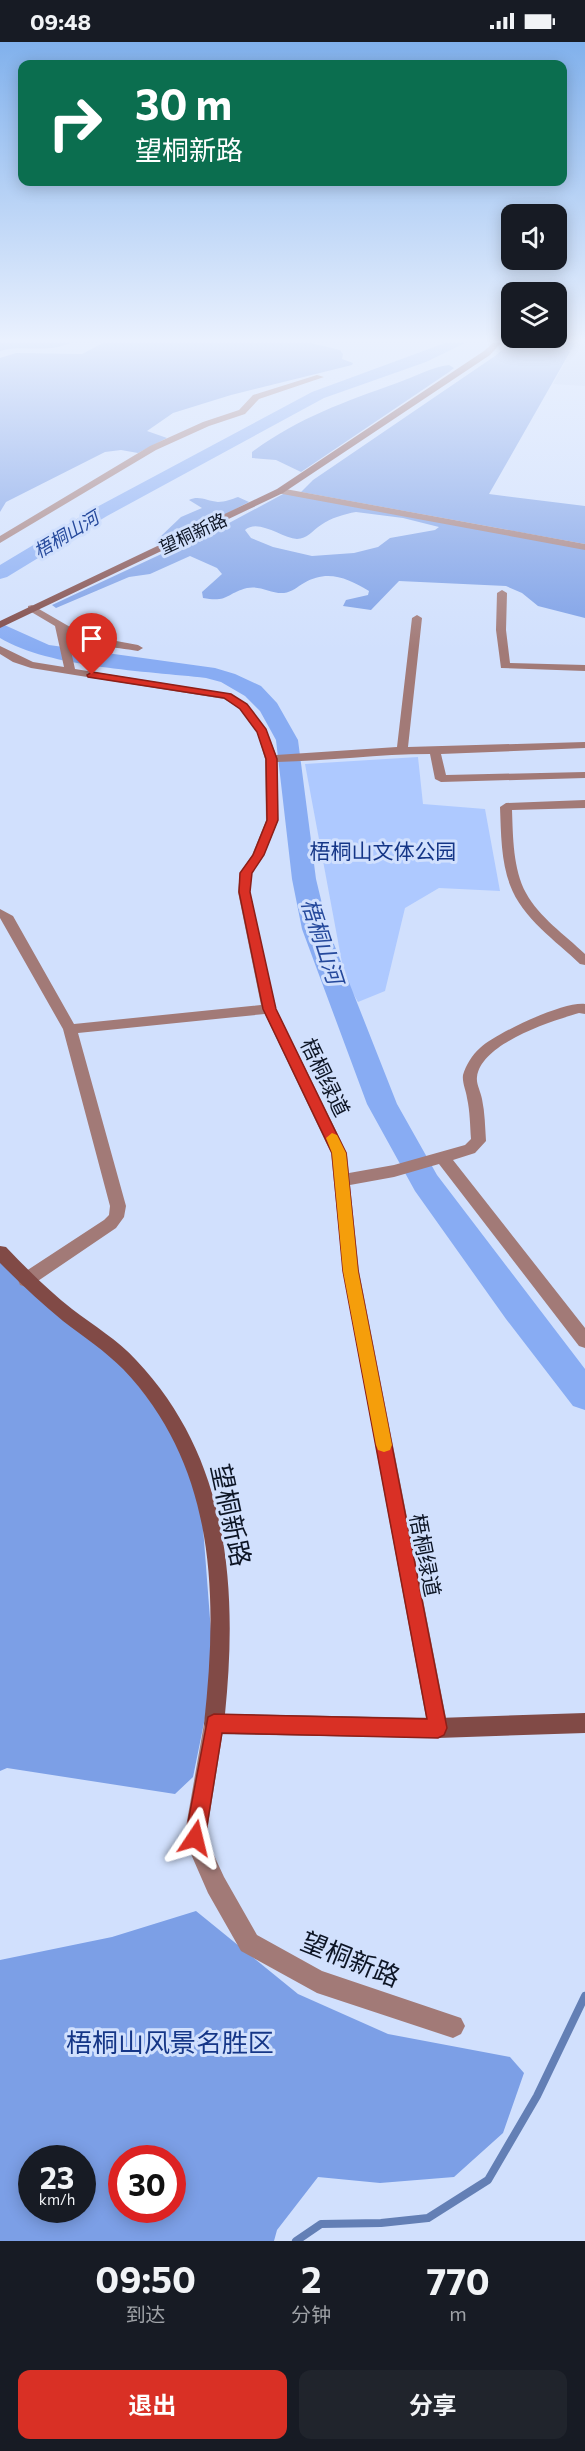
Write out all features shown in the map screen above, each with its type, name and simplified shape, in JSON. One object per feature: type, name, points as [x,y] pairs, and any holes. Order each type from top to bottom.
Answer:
[{"type":"street","points":[[0,540],[158,446]]},
{"type":"street","name":"望桐新路","points":[[0,625],[280,491],[348,446]]},
{"type":"street","points":[[280,491],[585,547]]},
{"type":"street","points":[[502,593],[501,630],[505,666],[585,668]]},
{"type":"street","points":[[32,608],[61,630],[98,642],[138,648]]},
{"type":"street","points":[[402,751],[417,618]]},
{"type":"street","points":[[61,630],[69,668]]},
{"type":"street","name":"梧桐绿道","points":[[0,650],[30,665],[69,668],[227,696],[243,706],[262,731],[275,759],[272,820],[258,855],[246,873],[244,892],[269,1009],[339,1153],[344,1180],[342,1199],[351,1271],[438,1728]]},
{"type":"street","points":[[275,759],[402,751],[585,745]]},
{"type":"street","points":[[435,750],[441,779],[585,775]]},
{"type":"street","points":[[585,804],[506,807],[510,855],[519,892],[528,906],[585,961]]},
{"type":"street","points":[[0,914],[7,916],[70,1029],[118,1206],[116,1218],[27,1280]]},
{"type":"street","points":[[344,1180],[394,1171],[470,1149],[479,1141],[475,1098],[470,1076],[477,1059],[506,1036],[530,1024],[579,1008],[585,1010]]},
{"type":"street","points":[[70,1029],[269,1009]]},
{"type":"street","points":[[438,1159],[585,1341]]},
{"type":"street","name":"望桐新路","points":[[0,1252],[61,1310],[102,1339],[129,1365],[157,1398],[177,1427],[199,1475],[215,1546],[221,1669],[195,1838],[216,1885],[249,1943],[317,1981],[453,2026]]},
{"type":"street","points":[[214,1724],[438,1728],[585,1724]]},
{"type":"green space","points":[[0,446],[152,446],[138,453],[121,450],[105,452],[6,502],[0,512]]},
{"type":"green space","points":[[261,446],[340,446],[301,472],[276,460],[252,458],[252,452]]},
{"type":"green space","points":[[363,446],[517,446],[489,494],[585,506],[585,544],[301,492],[313,480]]},
{"type":"green space","points":[[285,493],[585,547],[585,618],[538,606],[522,593],[506,586],[399,581],[371,610],[343,606],[346,600],[368,595],[369,591],[345,579],[329,576],[313,579],[284,593],[252,587],[223,598],[203,598],[202,592],[222,574],[217,568],[190,556],[150,574],[129,577],[56,608],[52,605],[185,543],[203,537]],"holes":[[[351,513],[403,518],[439,527],[435,530],[390,538],[378,547],[354,553],[312,556],[273,547],[251,538],[245,530],[250,527],[263,527],[291,538],[301,539],[329,520]]]},
{"type":"green space","points":[[238,497],[249,502],[169,543],[161,541],[160,537],[181,517],[202,508],[189,500],[200,498],[221,502]]},
{"type":"green space","name":"梧桐山文体公园","points":[[418,757],[423,804],[485,809],[500,891],[439,888],[405,908],[385,991],[358,1002],[345,979],[305,764]]},
{"type":"green space","points":[[0,1261],[126,1370],[175,1433],[202,1514],[213,1658],[205,1718],[193,1777],[175,1794],[7,1768],[0,1771]]},
{"type":"green space","name":"梧桐山风景名胜区","points":[[196,1911],[298,1994],[388,2034],[510,2057],[524,2073],[503,2133],[454,2177],[380,2183],[318,2177],[277,2230],[274,2241],[0,2241],[0,1960],[112,1937]]},
{"type":"waterway","name":"梧桐山河","points":[[0,573],[101,512],[224,446]]},
{"type":"waterway","name":"梧桐山河","points":[[0,629],[18,640],[44,650],[208,672],[228,678],[253,691],[269,708],[287,740],[304,879],[315,929],[382,1104],[426,1183],[518,1309],[585,1395]]},
{"type":"waterway","points":[[296,2241],[321,2224],[381,2223],[428,2218],[488,2180],[537,2096],[585,1996]]},
{"type":"slow traffic","points":[[332,1138],[339,1153],[344,1180],[342,1199],[351,1271],[384,1445]]},
{"type":"route","points":[[92,675],[218,693],[243,706],[262,731],[271,759],[272,820],[258,855],[246,873],[244,892],[269,1009],[339,1153],[344,1180],[342,1199],[351,1271],[438,1728],[214,1724],[195,1838]]}]
